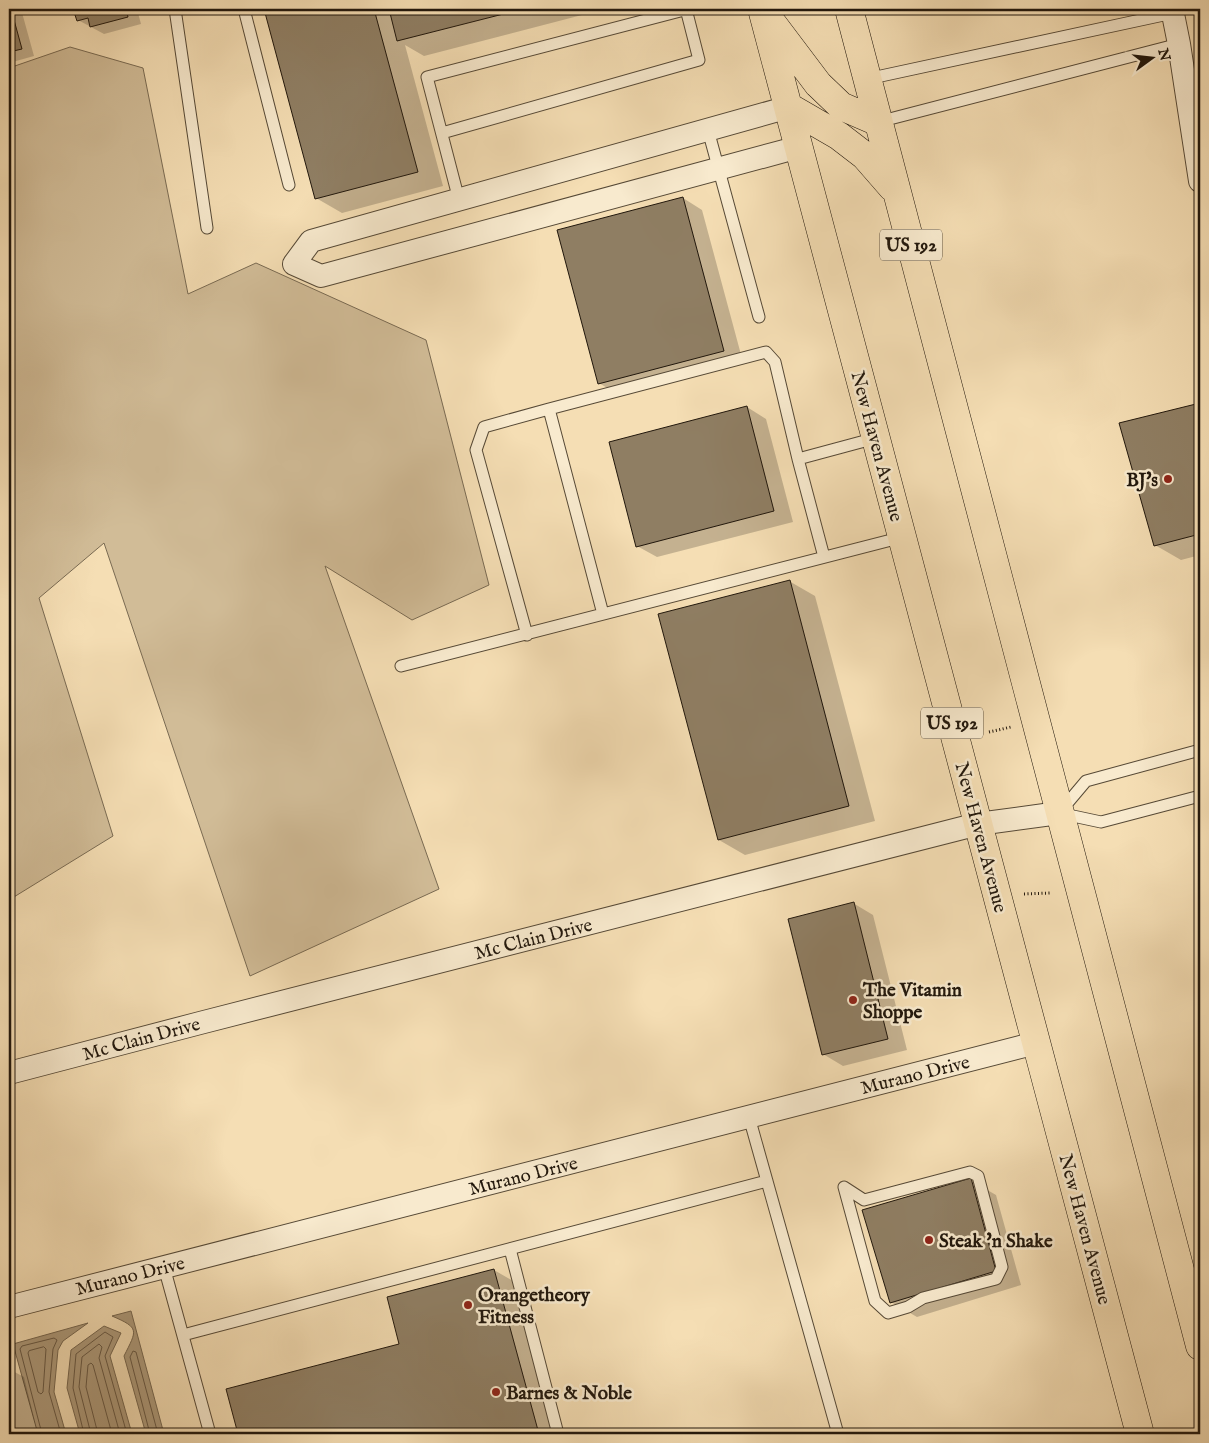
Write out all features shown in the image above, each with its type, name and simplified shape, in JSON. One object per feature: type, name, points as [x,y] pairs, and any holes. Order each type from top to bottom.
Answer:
[{"type":"main road","name":"US 192","points":[[849,9],[1200,1346]]},
{"type":"main road","name":"New Haven Avenue","points":[[763,10],[1140,1434]]},
{"type":"main road","points":[[763,10],[818,84],[841,106],[878,122]]},
{"type":"main road","points":[[789,107],[838,136],[865,156],[897,192]]},
{"type":"street","points":[[1172,11],[1179,44],[1200,181]]},
{"type":"street","points":[[789,107],[310,240],[294,264],[321,276],[799,147]]},
{"type":"street","name":"Mc Clain Drive","points":[[9,1074],[200,1023],[978,824],[1059,813]]},
{"type":"street","name":"Murano Drive","points":[[9,1306],[1036,1043]]},
{"type":"lane","points":[[175,9],[207,228]]},
{"type":"lane","points":[[244,9],[289,185]]},
{"type":"lane","points":[[442,133],[699,60],[687,9],[427,77],[459,200]]},
{"type":"lane","points":[[868,79],[1172,11]]},
{"type":"lane","points":[[878,122],[1179,44]]},
{"type":"lane","points":[[708,130],[720,168],[759,317]]},
{"type":"lane","points":[[527,635],[476,450],[484,427],[766,352],[775,362],[824,557]]},
{"type":"lane","points":[[549,409],[603,614]]},
{"type":"lane","points":[[798,459],[876,438]]},
{"type":"lane","points":[[401,666],[903,537]]},
{"type":"lane","points":[[1200,750],[1086,781],[1059,813],[1100,822],[1200,796]]},
{"type":"lane","points":[[749,1117],[838,1434]]},
{"type":"lane","points":[[970,1172],[978,1176],[1002,1267],[996,1279],[923,1298],[908,1307],[888,1313],[875,1301],[844,1187],[864,1200],[970,1172]]},
{"type":"lane","points":[[183,1335],[767,1181]]},
{"type":"lane","points":[[510,1249],[558,1434]]},
{"type":"lane","points":[[164,1267],[210,1434]]},
{"type":"path","points":[[990,732],[1014,726]]},
{"type":"path","points":[[1020,894],[1051,894]]},
{"type":"shaded area","points":[[70,47],[143,68],[188,294],[256,263],[426,340],[489,585],[412,620],[325,566],[439,889],[250,976],[104,543],[39,598],[113,836],[9,900],[9,68]]},
{"type":"water","points":[[131,1311],[164,1434],[146,1434],[124,1356],[132,1340],[132,1327],[112,1316]]},
{"type":"water","points":[[88,1323],[63,1341],[58,1350],[54,1392],[66,1434],[38,1434],[13,1344]]},
{"type":"water","points":[[104,1326],[121,1333],[110,1356],[132,1434],[80,1434],[67,1388],[71,1350]]},
{"type":"building","points":[[9,9],[11,9],[22,49],[9,52]]},
{"type":"building","points":[[73,9],[126,9],[128,17],[90,27],[88,18],[77,21]]},
{"type":"building","points":[[264,9],[374,9],[418,172],[315,199]]},
{"type":"building","points":[[389,9],[523,9],[397,41]]},
{"type":"building","points":[[683,197],[724,351],[598,384],[557,230]]},
{"type":"building","name":"BJ's","points":[[1200,403],[1200,534],[1154,546],[1119,423]]},
{"type":"building","points":[[747,406],[774,511],[636,547],[609,442]]},
{"type":"building","points":[[790,580],[849,806],[718,840],[658,614]]},
{"type":"building","points":[[854,902],[888,1039],[822,1055],[788,919]]},
{"type":"building","name":"Steak 'n Shake","points":[[971,1178],[996,1271],[890,1303],[862,1210]]},
{"type":"building","points":[[494,1269],[539,1434],[238,1434],[226,1389],[399,1344],[387,1297]]},
{"type":"place","name":"BJ's","points":[[1168,479]]},
{"type":"place","name":"The Vitamin Shoppe","points":[[853,1000]]},
{"type":"place","name":"Steak 'n Shake","points":[[929,1240]]},
{"type":"place","name":"Orangetheory Fitness","points":[[468,1305]]},
{"type":"place","name":"Barnes & Noble","points":[[496,1392]]}]
